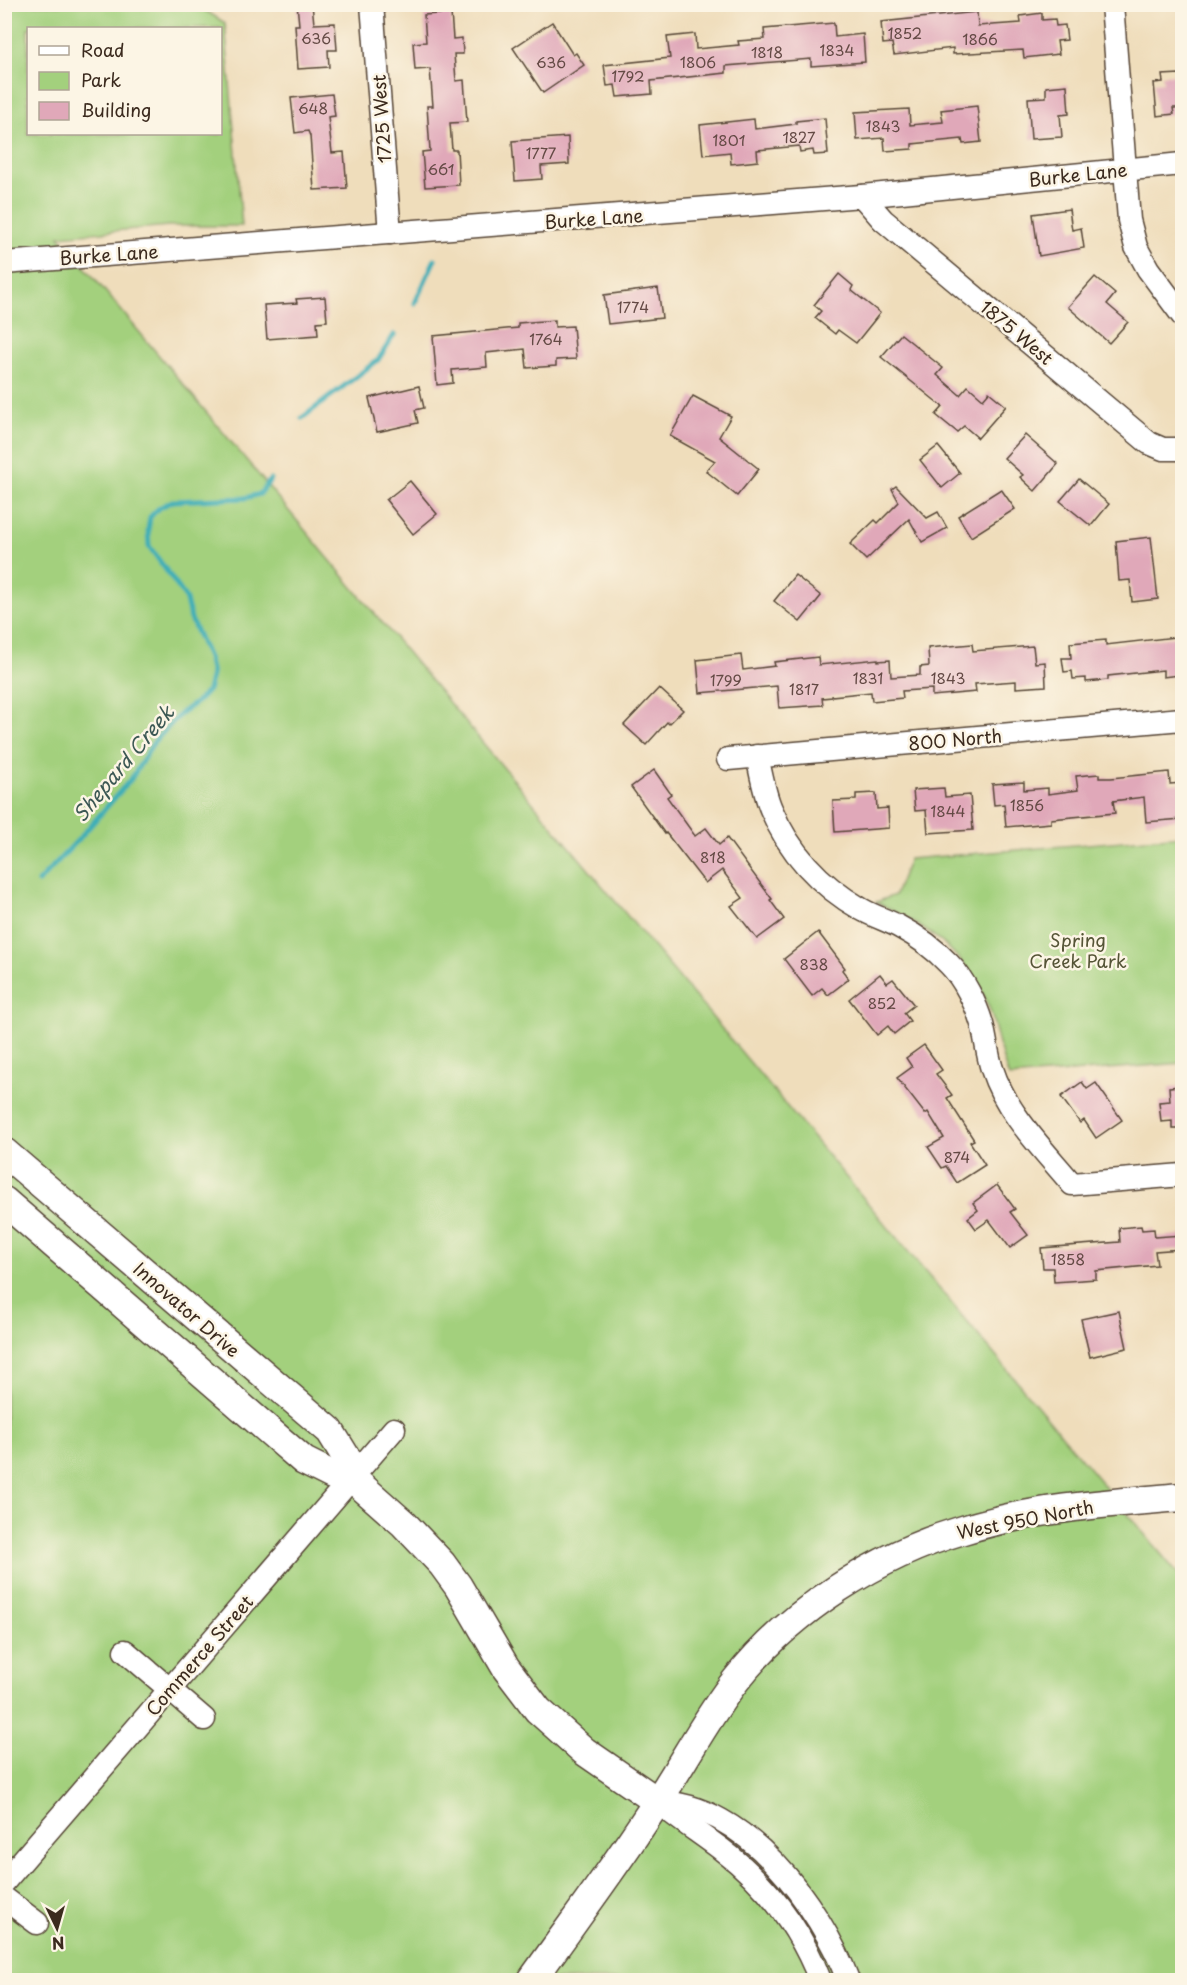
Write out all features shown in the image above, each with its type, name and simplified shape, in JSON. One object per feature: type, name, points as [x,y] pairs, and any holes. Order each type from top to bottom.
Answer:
[{"type":"main road","name":"Innovator Drive","points":[[4,1152],[330,1431],[346,1457],[352,1478]]},
{"type":"main road","name":"Innovator Drive","points":[[4,1200],[304,1461],[322,1471],[352,1478],[404,1524],[442,1564],[471,1605],[506,1668],[538,1710],[584,1751],[658,1802]]},
{"type":"main road","name":"West 950 North","points":[[532,1980],[658,1802],[700,1733],[735,1682],[754,1659],[797,1619],[844,1584],[903,1552],[964,1529],[1078,1506],[1182,1497]]},
{"type":"street","name":"1725 West","points":[[372,4],[390,233]]},
{"type":"street","points":[[1112,4],[1129,220],[1136,247],[1148,269],[1182,315]]},
{"type":"street","name":"Burke Lane","points":[[4,262],[862,196],[1182,164]]},
{"type":"street","name":"1875 West","points":[[862,196],[883,220],[1149,443],[1163,449],[1182,449]]},
{"type":"street","name":"800 North","points":[[728,759],[1182,719]]},
{"type":"street","points":[[757,756],[770,807],[787,841],[805,865],[831,888],[862,910],[898,926],[926,944],[951,965],[968,992],[981,1022],[992,1069],[1006,1097],[1024,1127],[1072,1184],[1182,1174]]},
{"type":"street","name":"Commerce Street","points":[[4,1882],[394,1429]]},
{"type":"street","points":[[125,1651],[204,1719]]},
{"type":"street","name":"Innovator Drive","points":[[658,1802],[728,1854],[766,1890],[791,1922],[820,1980]]},
{"type":"street","name":"Innovator Drive","points":[[658,1802],[686,1804],[713,1814],[757,1846],[806,1902],[834,1949],[848,1980]]},
{"type":"street","points":[[4,1899],[37,1923]]},
{"type":"green space","points":[[5,5],[197,5],[225,23],[242,226],[168,226],[59,236],[1182,1579],[1182,1980],[5,1980]]},
{"type":"green space","name":"Spring Creek Park","points":[[1182,836],[1182,1063],[1009,1077],[990,1010],[970,973],[944,944],[929,932],[876,902],[895,895],[909,859]]},
{"type":"building","points":[[297,4],[312,4],[314,24],[335,23],[337,50],[328,50],[329,67],[298,69],[295,25],[299,25]]},
{"type":"building","points":[[977,12],[978,26],[1021,23],[1020,16],[1042,13],[1042,20],[1055,19],[1056,26],[1065,25],[1067,40],[1057,41],[1059,54],[1024,58],[1023,50],[953,54],[953,48],[894,55],[892,43],[883,44],[881,22]]},
{"type":"building","points":[[451,13],[453,39],[462,38],[463,54],[454,54],[456,81],[464,80],[467,122],[450,123],[452,150],[457,150],[459,185],[425,187],[422,152],[430,151],[427,106],[433,106],[430,69],[415,70],[413,43],[426,42],[424,15]]},
{"type":"building","points":[[552,22],[573,55],[576,53],[584,65],[543,93],[513,48]]},
{"type":"building","points":[[834,23],[835,37],[863,34],[865,62],[811,66],[811,59],[726,66],[726,73],[651,81],[652,94],[617,97],[615,85],[607,86],[604,65],[670,58],[667,37],[695,34],[696,49],[739,45],[738,41],[765,39],[764,29]]},
{"type":"building","points":[[1180,74],[1182,108],[1173,108],[1174,114],[1157,116],[1154,83],[1163,82],[1162,75]]},
{"type":"building","points":[[1067,85],[1069,114],[1060,115],[1062,137],[1031,139],[1028,98],[1046,97],[1046,87]]},
{"type":"building","points":[[332,94],[335,116],[328,117],[332,153],[344,152],[347,188],[314,190],[310,136],[308,131],[295,133],[291,98]]},
{"type":"building","points":[[977,106],[981,142],[963,144],[962,139],[912,144],[912,149],[885,151],[884,138],[857,140],[855,112],[909,109],[910,125],[943,122],[941,110]]},
{"type":"building","points":[[825,118],[828,154],[814,155],[813,150],[800,152],[799,146],[757,150],[758,161],[731,164],[730,152],[703,155],[700,125],[754,119],[755,129]]},
{"type":"building","points":[[568,137],[569,164],[541,166],[542,179],[515,181],[512,141]]},
{"type":"building","points":[[1069,209],[1072,230],[1081,228],[1084,248],[1039,256],[1033,214]]},
{"type":"building","points":[[839,274],[853,286],[851,290],[880,313],[856,343],[838,330],[835,334],[815,318],[821,311],[814,305]]},
{"type":"building","points":[[1095,277],[1115,294],[1107,304],[1128,322],[1109,343],[1068,307]]},
{"type":"building","points":[[658,288],[662,318],[608,324],[604,295]]},
{"type":"building","points":[[325,297],[327,321],[317,322],[318,335],[267,339],[264,305],[297,303],[296,299]]},
{"type":"building","points":[[555,320],[555,327],[573,326],[576,359],[556,360],[556,366],[527,368],[525,349],[486,353],[487,367],[452,370],[453,383],[437,385],[433,336],[518,328],[518,323]]},
{"type":"building","points":[[901,334],[943,368],[937,375],[960,395],[968,386],[983,399],[989,392],[1006,406],[978,438],[964,426],[957,432],[936,415],[943,407],[881,357]]},
{"type":"building","points":[[419,386],[424,408],[415,410],[418,423],[377,432],[369,398]]},
{"type":"building","points":[[693,396],[731,416],[719,437],[759,469],[737,496],[706,471],[715,461],[670,436]]},
{"type":"building","points":[[1025,435],[1058,464],[1035,491],[1020,477],[1023,475],[1004,458]]},
{"type":"building","points":[[938,446],[960,473],[942,488],[920,460]]},
{"type":"building","points":[[1079,479],[1109,504],[1091,526],[1060,501]]},
{"type":"building","points":[[410,481],[437,514],[413,534],[386,500]]},
{"type":"building","points":[[896,486],[927,518],[938,512],[947,528],[922,542],[909,519],[866,560],[850,544],[875,520],[878,523],[899,502],[892,489]]},
{"type":"building","points":[[1001,489],[1015,509],[971,537],[958,516]]},
{"type":"building","points":[[1151,537],[1158,599],[1132,602],[1130,580],[1119,581],[1116,541]]},
{"type":"building","points":[[795,575],[821,596],[800,622],[774,601]]},
{"type":"building","points":[[1175,637],[1179,675],[1163,677],[1163,670],[1108,676],[1108,680],[1086,682],[1086,678],[1073,679],[1072,671],[1064,672],[1062,658],[1071,658],[1070,643],[1106,640],[1106,645]]},
{"type":"building","points":[[972,644],[973,651],[1033,646],[1035,663],[1045,662],[1046,686],[1016,688],[1016,681],[975,684],[976,692],[932,696],[932,689],[902,691],[903,698],[872,701],[871,692],[822,698],[823,705],[779,708],[777,686],[700,693],[697,660],[741,655],[743,670],[775,666],[774,662],[818,657],[819,665],[878,659],[878,661],[890,660],[891,677],[920,675],[920,667],[929,666],[928,648]]},
{"type":"building","points":[[659,688],[683,710],[669,724],[667,722],[646,745],[624,725]]},
{"type":"building","points":[[654,770],[671,794],[667,797],[695,836],[706,828],[719,845],[727,838],[772,899],[770,900],[784,919],[757,939],[731,906],[743,898],[722,870],[705,883],[631,787]]},
{"type":"building","points":[[1169,772],[1170,784],[1182,783],[1182,819],[1146,822],[1144,797],[1113,801],[1115,813],[1051,819],[1051,823],[1006,827],[1004,804],[994,805],[992,784],[1024,782],[1024,790],[1048,788],[1048,794],[1078,790],[1076,776],[1099,774],[1099,778],[1111,778]]},
{"type":"building","points":[[944,788],[945,797],[970,795],[973,830],[928,833],[926,810],[915,811],[913,790]]},
{"type":"building","points":[[876,793],[877,809],[888,808],[889,828],[835,832],[833,801],[856,800],[856,794]]},
{"type":"building","points":[[818,932],[845,968],[842,970],[849,979],[828,995],[822,988],[812,996],[784,959]]},
{"type":"building","points":[[880,974],[887,983],[893,979],[914,1005],[904,1013],[910,1021],[894,1034],[888,1026],[877,1035],[849,999]]},
{"type":"building","points":[[924,1045],[942,1070],[936,1074],[952,1095],[947,1098],[974,1140],[970,1142],[985,1165],[957,1183],[946,1166],[942,1168],[928,1147],[944,1138],[928,1112],[925,1114],[897,1078],[912,1067],[906,1058]]},
{"type":"building","points":[[1082,1082],[1087,1089],[1096,1083],[1122,1120],[1096,1138],[1084,1120],[1080,1123],[1061,1097]]},
{"type":"building","points":[[1182,1086],[1182,1129],[1172,1129],[1172,1121],[1161,1122],[1159,1102],[1170,1101],[1169,1087]]},
{"type":"building","points":[[997,1185],[1015,1209],[1010,1212],[1028,1235],[1010,1248],[989,1220],[976,1229],[968,1218],[978,1210],[973,1203]]},
{"type":"building","points":[[1141,1226],[1142,1230],[1154,1229],[1155,1237],[1182,1235],[1182,1249],[1155,1251],[1157,1265],[1096,1271],[1096,1279],[1054,1282],[1053,1268],[1043,1268],[1041,1248],[1120,1242],[1119,1228]]},
{"type":"building","points":[[1119,1311],[1127,1348],[1090,1357],[1081,1319]]},
{"type":"waterway","name":"Shepard Creek","points":[[415,303],[435,259]]},
{"type":"waterway","name":"Shepard Creek","points":[[302,418],[378,360],[394,335]]},
{"type":"waterway","name":"Shepard Creek","points":[[38,882],[131,779],[154,742],[182,712],[198,701],[208,690],[212,675],[209,660],[191,619],[185,597],[149,546],[150,517],[159,508],[172,501],[245,498],[260,494],[270,480]]}]
